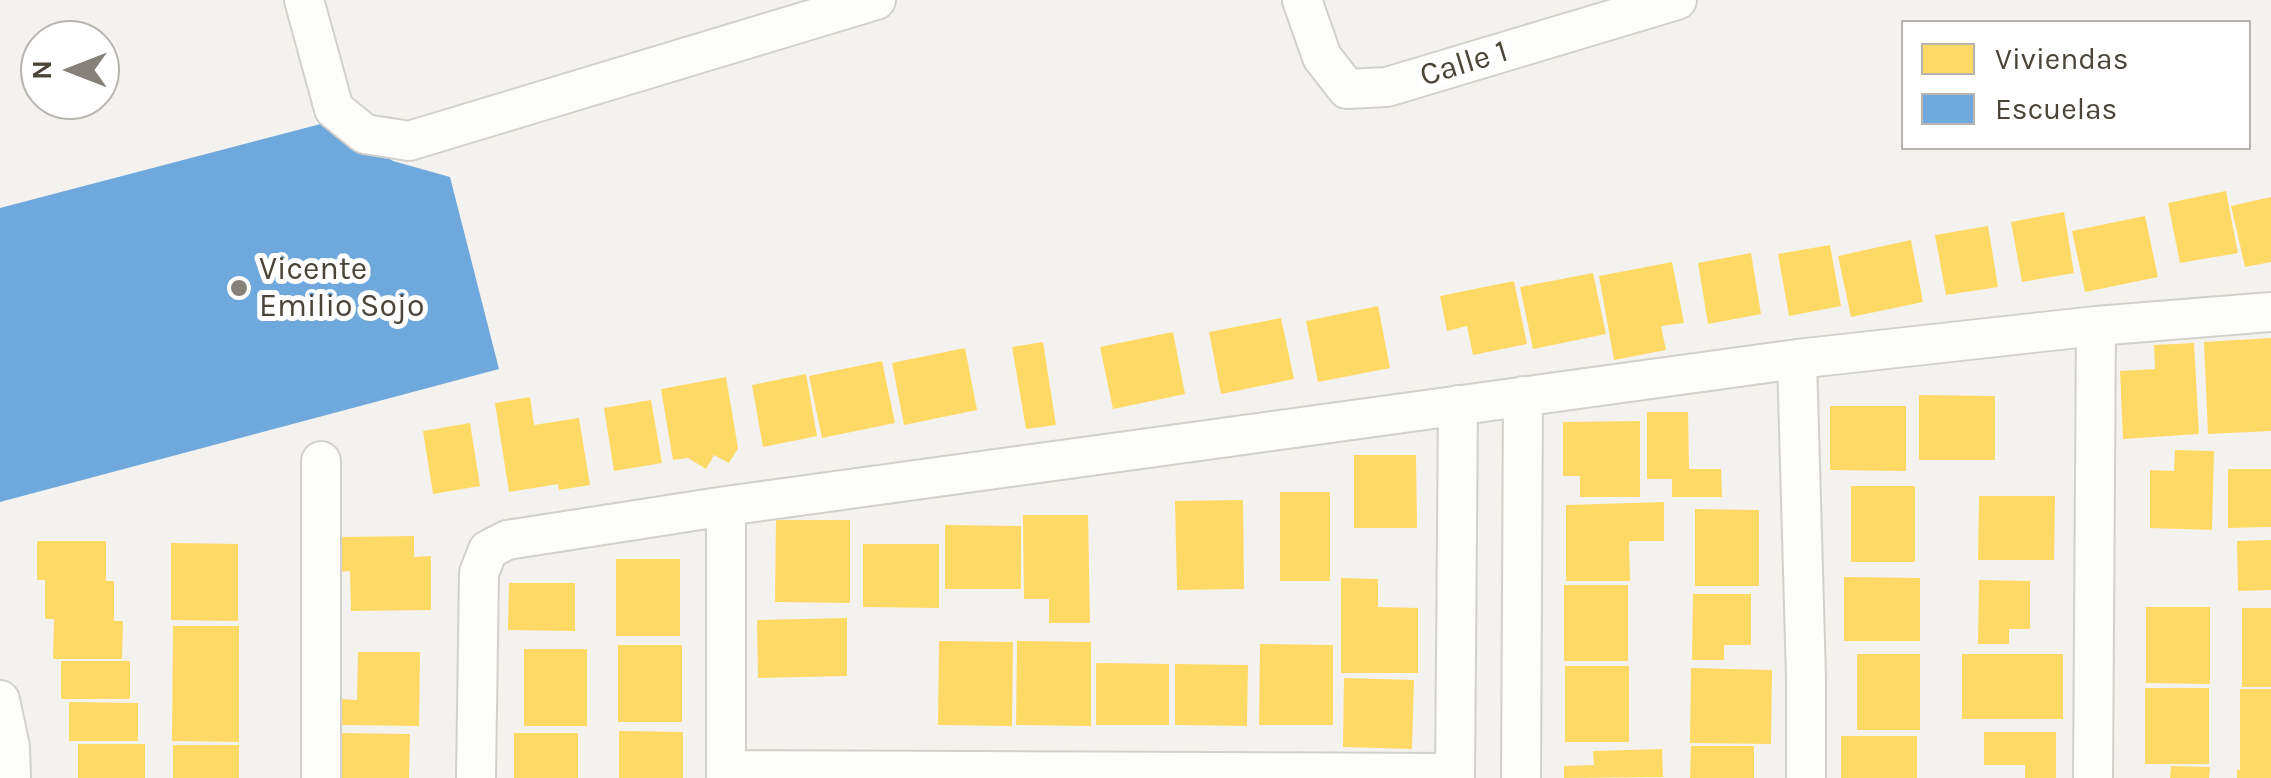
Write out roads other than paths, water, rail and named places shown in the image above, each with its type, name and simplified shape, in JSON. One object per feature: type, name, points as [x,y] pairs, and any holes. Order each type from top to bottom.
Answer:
[{"type":"street","points":[[304,0],[334,108],[365,134],[409,141],[876,0]]},
{"type":"street","name":"Calle 1","points":[[1302,0],[1322,57],[1347,89],[1387,87],[1677,0]]},
{"type":"street","points":[[476,778],[479,572],[488,550],[508,540],[726,506],[1797,359],[2096,326],[2271,312]]},
{"type":"street","points":[[2094,778],[2096,326]]},
{"type":"street","points":[[1797,359],[1806,778]]},
{"type":"street","points":[[1521,778],[1522,396]]},
{"type":"street","points":[[726,506],[726,774],[1455,776],[1458,405]]},
{"type":"street","points":[[321,461],[321,778]]},
{"type":"street","points":[[0,700],[10,747],[11,778]]},
{"type":"place","name":"Vicente Emilio Sojo","points":[[239,288]]}]
